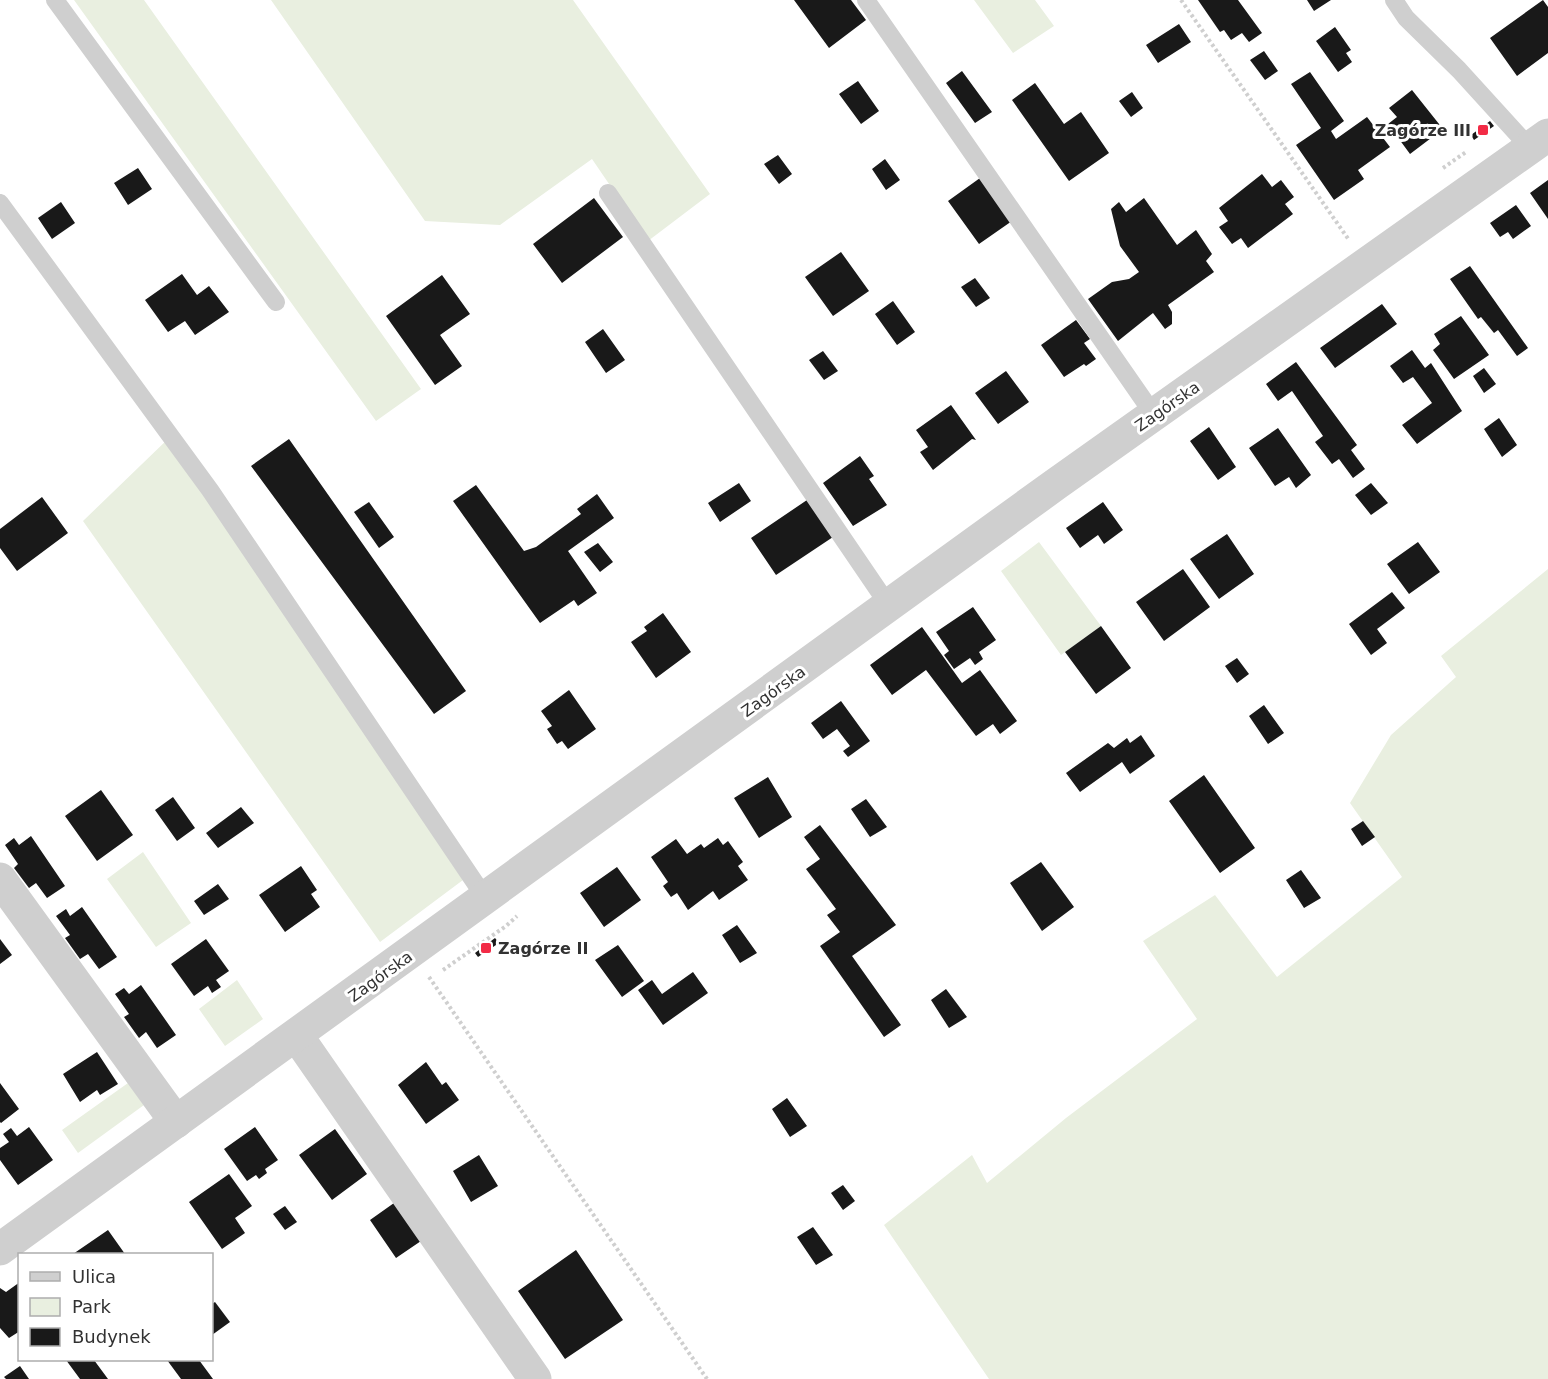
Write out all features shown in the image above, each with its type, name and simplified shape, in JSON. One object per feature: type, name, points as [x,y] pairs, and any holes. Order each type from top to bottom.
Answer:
[{"type":"street","name":"Zagórska","points":[[0,1249],[1154,415],[1539,141]]},
{"type":"street","points":[[0,879],[176,1122]]},
{"type":"street","points":[[297,1036],[536,1379]]},
{"type":"lane","points":[[55,0],[276,302]]},
{"type":"lane","points":[[866,0],[1154,415]]},
{"type":"lane","points":[[1394,0],[1406,18],[1465,77],[1539,141]]},
{"type":"lane","points":[[608,193],[889,606]]},
{"type":"lane","points":[[0,203],[210,490],[486,899]]},
{"type":"path","points":[[1181,0],[1367,264]]},
{"type":"path","points":[[428,977],[707,1379]]},
{"type":"green space","points":[[74,0],[144,0],[421,389],[376,421]]},
{"type":"green space","points":[[271,0],[573,0],[710,194],[648,241],[592,159],[500,225],[425,221]]},
{"type":"green space","points":[[974,0],[1035,0],[1054,26],[1013,53]]},
{"type":"green space","points":[[170,437],[213,507],[463,880],[380,942],[83,521]]},
{"type":"green space","points":[[1039,542],[1101,626],[1061,655],[1001,571]]},
{"type":"green space","points":[[1548,569],[1548,1379],[989,1379],[884,1225],[972,1155],[987,1183],[1066,1118],[1197,1019],[1143,941],[1215,895],[1277,977],[1402,877],[1350,803],[1391,735],[1456,677],[1441,656]]},
{"type":"green space","points":[[143,852],[191,923],[156,947],[107,879]]},
{"type":"green space","points":[[237,980],[263,1019],[225,1046],[199,1009]]},
{"type":"green space","points":[[128,1083],[144,1105],[78,1153],[62,1130]]},
{"type":"building","points":[[794,0],[851,0],[866,20],[829,48]]},
{"type":"building","points":[[1198,0],[1238,0],[1262,33],[1249,42],[1242,33],[1231,40],[1224,30],[1220,32]]},
{"type":"building","points":[[1307,0],[1331,0],[1314,11]]},
{"type":"building","points":[[1543,0],[1548,7],[1548,53],[1517,76],[1490,38]]},
{"type":"building","points":[[1179,24],[1191,42],[1158,63],[1146,45]]},
{"type":"building","points":[[1335,27],[1351,50],[1346,53],[1352,62],[1338,72],[1316,41]]},
{"type":"building","points":[[1264,51],[1278,71],[1265,80],[1250,60]]},
{"type":"building","points":[[962,71],[992,112],[975,123],[946,83]]},
{"type":"building","points":[[1310,72],[1344,121],[1331,131],[1336,139],[1367,117],[1390,147],[1358,170],[1364,179],[1334,200],[1296,145],[1321,128],[1291,84]]},
{"type":"building","points":[[858,81],[879,111],[861,124],[839,94]]},
{"type":"building","points":[[1035,83],[1064,124],[1081,112],[1109,153],[1069,181],[1012,100]]},
{"type":"building","points":[[1412,90],[1443,129],[1410,154],[1388,124],[1397,117],[1389,108]]},
{"type":"building","points":[[1132,92],[1143,108],[1131,117],[1119,101]]},
{"type":"building","points":[[1490,121],[1494,126],[1474,140],[1471,135]]},
{"type":"building","points":[[778,155],[792,174],[779,184],[764,164]]},
{"type":"building","points":[[885,159],[900,180],[886,190],[872,169]]},
{"type":"building","points":[[138,168],[152,189],[128,205],[114,183]]},
{"type":"building","points":[[1262,174],[1272,187],[1281,180],[1294,197],[1285,204],[1293,214],[1248,248],[1241,238],[1232,244],[1219,227],[1228,221],[1219,208]]},
{"type":"building","points":[[980,178],[1012,221],[979,244],[948,201]]},
{"type":"building","points":[[1548,180],[1548,219],[1530,193]]},
{"type":"building","points":[[594,198],[623,237],[562,283],[533,244]]},
{"type":"building","points":[[1144,198],[1177,245],[1196,230],[1212,254],[1206,261],[1214,272],[1168,305],[1172,312],[1172,324],[1165,329],[1153,313],[1118,341],[1088,299],[1112,282],[1129,279],[1139,272],[1120,246],[1111,209],[1119,202],[1126,212]]},
{"type":"building","points":[[61,202],[75,223],[52,239],[38,218]]},
{"type":"building","points":[[1516,205],[1531,226],[1513,239],[1508,232],[1500,237],[1490,223]]},
{"type":"building","points":[[841,252],[869,291],[833,316],[805,277]]},
{"type":"building","points":[[1470,266],[1528,348],[1517,356],[1498,330],[1494,333],[1481,317],[1478,319],[1450,279]]},
{"type":"building","points":[[182,274],[197,295],[209,286],[229,312],[195,335],[185,321],[168,332],[145,300]]},
{"type":"building","points":[[442,275],[470,314],[440,335],[462,366],[435,385],[386,316]]},
{"type":"building","points":[[975,278],[990,298],[976,307],[961,287]]},
{"type":"building","points":[[893,301],[915,332],[897,345],[875,314]]},
{"type":"building","points":[[1382,304],[1397,324],[1335,368],[1320,348]]},
{"type":"building","points":[[1461,316],[1489,355],[1454,379],[1433,350],[1440,344],[1434,334]]},
{"type":"building","points":[[1076,320],[1090,339],[1084,343],[1096,359],[1064,377],[1041,345]]},
{"type":"building","points":[[603,329],[625,360],[606,373],[585,342]]},
{"type":"building","points":[[1412,350],[1425,368],[1431,363],[1462,411],[1417,444],[1402,425],[1432,403],[1413,377],[1403,383],[1390,366]]},
{"type":"building","points":[[823,351],[838,371],[824,380],[809,360]]},
{"type":"building","points":[[1296,362],[1357,445],[1351,450],[1365,469],[1353,478],[1339,459],[1332,464],[1315,442],[1323,436],[1292,391],[1278,401],[1266,384]]},
{"type":"building","points":[[1484,368],[1496,384],[1484,393],[1473,376]]},
{"type":"building","points":[[1006,371],[1029,402],[998,424],[975,393]]},
{"type":"building","points":[[951,405],[976,440],[972,439],[933,470],[920,452],[928,447],[916,430]]},
{"type":"building","points":[[1499,418],[1517,445],[1502,457],[1484,429]]},
{"type":"building","points":[[1209,427],[1236,467],[1218,480],[1190,441]]},
{"type":"building","points":[[1278,428],[1311,475],[1296,488],[1289,477],[1275,486],[1249,448]]},
{"type":"building","points":[[289,439],[466,691],[434,714],[251,466]]},
{"type":"building","points":[[860,456],[874,476],[869,479],[887,505],[853,526],[823,483]]},
{"type":"building","points":[[739,483],[751,501],[720,522],[708,503]]},
{"type":"building","points":[[1371,483],[1388,503],[1371,515],[1355,495]]},
{"type":"building","points":[[476,485],[524,551],[536,547],[581,514],[577,509],[597,494],[614,518],[568,551],[597,593],[578,606],[574,600],[540,623],[453,501]]},
{"type":"building","points":[[42,497],[68,533],[17,571],[0,548],[0,529]]},
{"type":"building","points":[[807,500],[833,537],[776,575],[751,538]]},
{"type":"building","points":[[369,502],[394,537],[379,548],[354,512]]},
{"type":"building","points":[[1103,502],[1123,530],[1104,544],[1098,535],[1080,548],[1066,528]]},
{"type":"building","points":[[1227,534],[1254,574],[1219,599],[1190,559]]},
{"type":"building","points":[[1418,542],[1440,572],[1409,594],[1387,564]]},
{"type":"building","points":[[598,543],[613,562],[600,572],[584,552]]},
{"type":"building","points":[[1183,569],[1210,607],[1164,641],[1136,602]]},
{"type":"building","points":[[1392,592],[1405,608],[1377,629],[1387,643],[1371,655],[1349,624]]},
{"type":"building","points":[[973,607],[996,640],[979,652],[983,659],[975,665],[970,658],[954,669],[944,655],[949,651],[936,632]]},
{"type":"building","points":[[663,613],[691,652],[656,678],[631,642],[647,631],[644,627]]},
{"type":"building","points":[[1101,626],[1131,668],[1096,694],[1065,652]]},
{"type":"building","points":[[922,627],[962,683],[980,670],[1017,721],[1000,734],[993,724],[976,736],[926,670],[892,695],[870,665]]},
{"type":"building","points":[[1237,658],[1249,674],[1237,683],[1225,666]]},
{"type":"building","points":[[569,690],[596,729],[568,749],[562,741],[557,744],[547,729],[552,726],[541,711]]},
{"type":"building","points":[[841,701],[870,741],[848,757],[843,751],[850,746],[837,729],[823,739],[811,723]]},
{"type":"building","points":[[1264,705],[1284,733],[1268,744],[1249,716]]},
{"type":"building","points":[[1141,735],[1155,756],[1130,774],[1122,762],[1080,792],[1066,773],[1108,743],[1114,748],[1127,738],[1130,743]]},
{"type":"building","points":[[1204,775],[1255,848],[1220,873],[1169,801]]},
{"type":"building","points":[[768,777],[792,817],[759,838],[734,798]]},
{"type":"building","points":[[101,790],[133,835],[97,861],[65,816]]},
{"type":"building","points":[[173,797],[195,828],[177,841],[155,810]]},
{"type":"building","points":[[866,799],[887,827],[870,837],[851,809]]},
{"type":"building","points":[[241,807],[254,823],[218,848],[206,833]]},
{"type":"building","points":[[1363,821],[1375,837],[1362,846],[1351,829]]},
{"type":"building","points":[[820,825],[896,925],[852,956],[901,1025],[884,1037],[820,946],[840,932],[827,915],[836,909],[806,869],[820,859],[804,837]]},
{"type":"building","points":[[31,836],[65,886],[47,898],[36,883],[29,888],[14,868],[18,864],[5,845],[14,838],[19,845]]},
{"type":"building","points":[[718,838],[723,845],[728,841],[743,862],[738,866],[748,880],[719,900],[713,891],[688,910],[677,893],[671,897],[663,886],[668,882],[651,857],[676,839],[687,854],[701,844],[704,848]]},
{"type":"building","points":[[1041,862],[1074,907],[1042,931],[1010,883]]},
{"type":"building","points":[[301,866],[317,890],[311,894],[320,907],[285,932],[259,895]]},
{"type":"building","points":[[617,867],[641,900],[604,927],[580,893]]},
{"type":"building","points":[[1301,870],[1321,898],[1304,908],[1286,880]]},
{"type":"building","points":[[218,884],[229,899],[204,915],[194,901]]},
{"type":"building","points":[[82,907],[117,957],[99,969],[88,954],[80,959],[65,938],[70,935],[56,916],[66,909],[70,916]]},
{"type":"building","points":[[737,925],[757,953],[740,963],[722,935]]},
{"type":"building","points":[[495,938],[499,943],[478,957],[475,953]]},
{"type":"building","points":[[0,939],[12,955],[0,964]]},
{"type":"building","points":[[206,939],[229,971],[216,980],[221,987],[212,993],[208,986],[194,996],[171,964]]},
{"type":"building","points":[[618,945],[644,981],[622,997],[595,960]]},
{"type":"building","points":[[693,972],[708,993],[663,1025],[638,990],[652,980],[662,994]]},
{"type":"building","points":[[141,985],[176,1035],[157,1048],[146,1032],[139,1038],[124,1017],[129,1014],[115,994],[124,988],[129,994]]},
{"type":"building","points":[[946,989],[967,1017],[949,1028],[931,1000]]},
{"type":"building","points":[[97,1052],[118,1084],[100,1095],[97,1090],[80,1102],[63,1074]]},
{"type":"building","points":[[426,1062],[442,1085],[446,1082],[459,1100],[426,1124],[398,1085]]},
{"type":"building","points":[[0,1083],[19,1109],[1,1123],[0,1122]]},
{"type":"building","points":[[787,1098],[807,1126],[790,1137],[772,1109]]},
{"type":"building","points":[[29,1127],[53,1160],[18,1185],[0,1160],[0,1148],[9,1142],[3,1134],[11,1128],[17,1136]]},
{"type":"building","points":[[255,1127],[278,1160],[265,1169],[267,1173],[259,1179],[256,1175],[247,1181],[224,1149]]},
{"type":"building","points":[[335,1129],[367,1174],[332,1200],[299,1155]]},
{"type":"building","points":[[479,1155],[498,1186],[471,1202],[453,1171]]},
{"type":"building","points":[[229,1174],[252,1206],[235,1218],[245,1233],[222,1249],[189,1202]]},
{"type":"building","points":[[843,1185],[855,1201],[843,1210],[831,1193]]},
{"type":"building","points":[[394,1203],[421,1241],[396,1258],[370,1220]]},
{"type":"building","points":[[285,1206],[297,1222],[285,1230],[273,1214]]},
{"type":"building","points":[[813,1227],[833,1255],[816,1265],[797,1237]]},
{"type":"building","points":[[108,1230],[124,1253],[74,1253]]},
{"type":"building","points":[[576,1250],[623,1320],[565,1359],[518,1291]]},
{"type":"building","points":[[18,1283],[18,1332],[9,1338],[0,1328],[0,1288],[6,1292]]},
{"type":"building","points":[[215,1302],[230,1322],[213,1334],[213,1303]]},
{"type":"building","points":[[67,1361],[95,1361],[108,1379],[80,1379]]},
{"type":"building","points":[[168,1361],[200,1361],[213,1379],[181,1379]]},
{"type":"building","points":[[20,1366],[29,1379],[6,1379],[4,1377]]},
{"type":"place","name":"Zagórze III","points":[[1483,130]]},
{"type":"place","name":"Zagórze II","points":[[486,948]]}]
